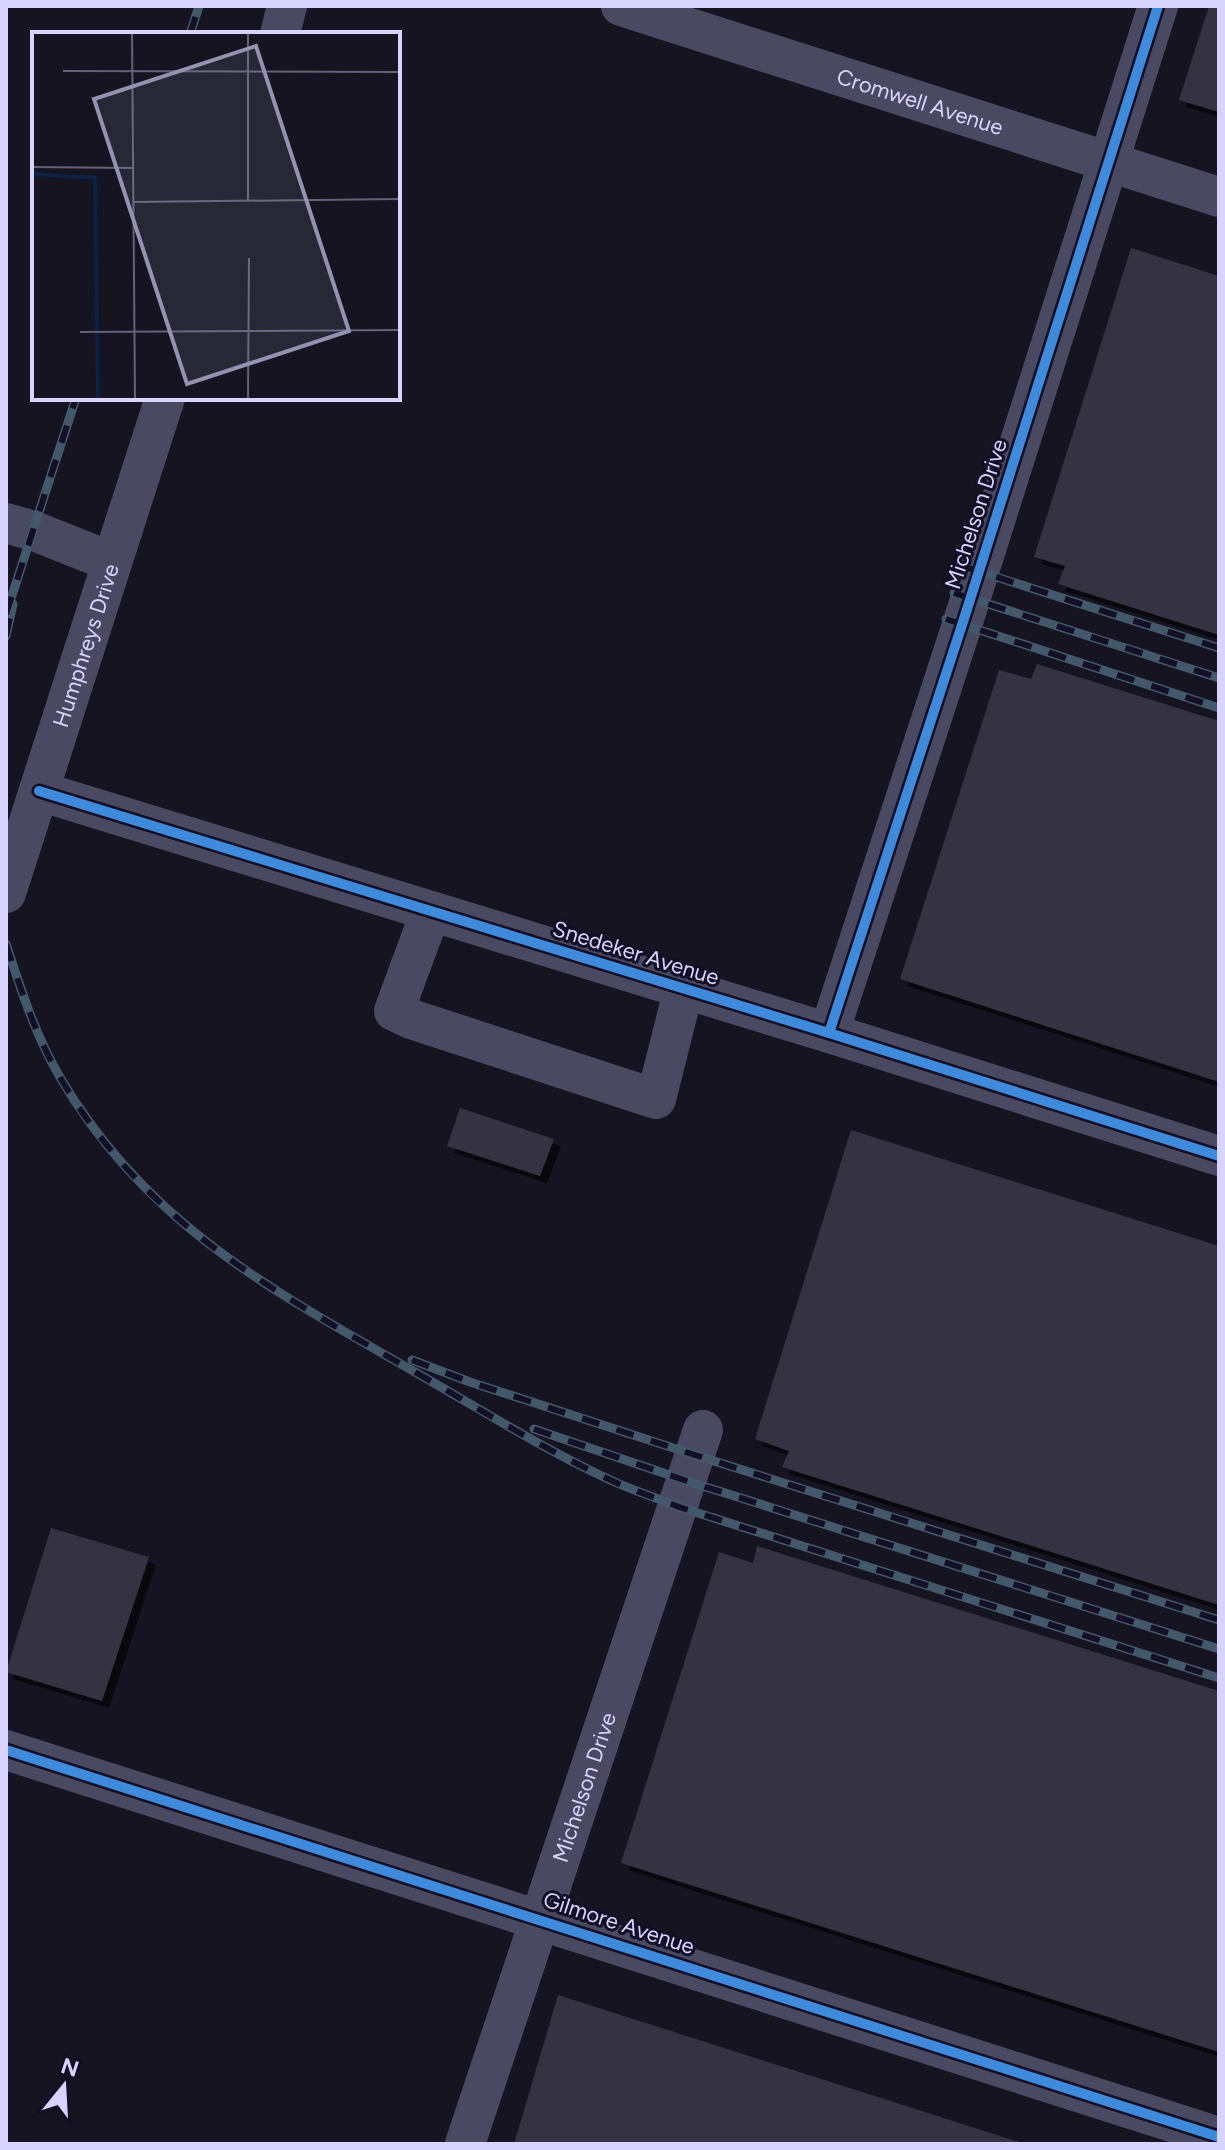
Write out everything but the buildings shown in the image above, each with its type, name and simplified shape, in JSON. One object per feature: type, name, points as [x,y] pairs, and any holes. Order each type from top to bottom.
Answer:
[{"type":"street","points":[[280,32],[287,6]]},
{"type":"street","name":"Cromwell Avenue","points":[[621,6],[1219,197]]},
{"type":"street","name":"Michelson Drive","points":[[829,1033],[1158,6]]},
{"type":"street","name":"Humphreys Drive","points":[[6,893],[164,400]]},
{"type":"street","points":[[6,523],[112,562]]},
{"type":"street","name":"Snedeker Avenue","points":[[39,791],[684,988],[1219,1156]]},
{"type":"street","points":[[431,911],[394,1011],[656,1099],[684,988]]},
{"type":"street","name":"Michelson Drive","points":[[465,2144],[703,1430]]},
{"type":"street","name":"Gilmore Avenue","points":[[6,1750],[1219,2137]]},
{"type":"railway","points":[[191,32],[199,6]]},
{"type":"railway","points":[[6,614],[75,400]]},
{"type":"railway","points":[[962,566],[1219,648]]},
{"type":"railway","points":[[954,593],[1219,678]]},
{"type":"railway","points":[[6,636],[13,604]]},
{"type":"railway","points":[[946,619],[1219,708]]},
{"type":"railway","points":[[6,944],[44,1047],[95,1130],[133,1175],[174,1215],[217,1250],[312,1312],[533,1440],[624,1486],[679,1507],[1219,1678]]},
{"type":"railway","points":[[412,1360],[695,1455],[1219,1620]]},
{"type":"railway","points":[[534,1429],[687,1481],[1219,1649]]},
{"type":"cycle path","points":[[829,1033],[1158,6]]},
{"type":"cycle path","points":[[39,791],[1219,1156]]},
{"type":"cycle path","points":[[6,1750],[1219,2137]]}]
